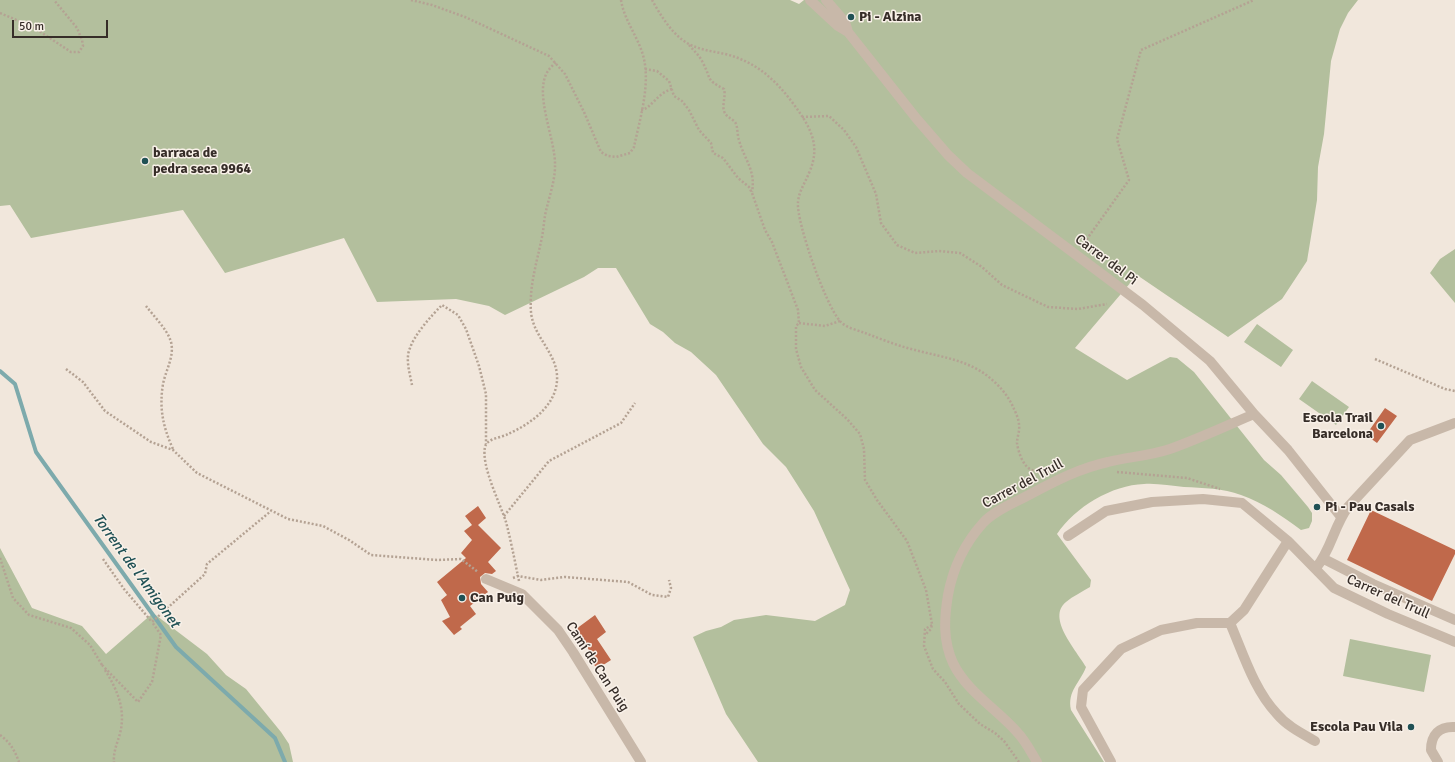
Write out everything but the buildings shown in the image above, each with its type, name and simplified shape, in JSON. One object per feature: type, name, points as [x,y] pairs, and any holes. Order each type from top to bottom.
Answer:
[{"type":"street","name":"Carrer del Pi","points":[[810,0],[838,26],[848,32],[948,154],[987,189],[1143,304],[1190,343],[1210,362],[1254,414],[1288,450],[1341,517]]},
{"type":"street","name":"Carrer del Pi","points":[[826,0],[845,22],[848,32]]},
{"type":"street","name":"Carrer del Trull","points":[[1037,762],[1018,732],[981,698],[959,672],[949,652],[946,640],[945,622],[950,583],[958,559],[984,522],[1000,510],[1065,476],[1108,462],[1144,456],[1171,448],[1254,414]]},
{"type":"street","points":[[1316,568],[1324,559],[1341,517],[1410,440],[1455,423]]},
{"type":"street","name":"Carrer del Trull","points":[[1068,536],[1106,511],[1152,502],[1203,499],[1242,503],[1316,568],[1327,582],[1343,593],[1455,642]]},
{"type":"street","points":[[1111,762],[1081,706],[1083,690],[1121,649],[1161,630],[1197,623],[1230,623],[1244,610],[1288,542]]},
{"type":"street","name":"Carrer del Trull","points":[[1324,559],[1373,584],[1455,620]]},
{"type":"street","points":[[491,581],[522,594]]},
{"type":"street","name":"Camí de Can Puig","points":[[522,594],[558,630],[641,762]]},
{"type":"street","points":[[1230,623],[1258,688],[1276,714],[1295,730],[1315,741]]},
{"type":"street","points":[[1438,762],[1431,750],[1433,737],[1442,728],[1455,727]]},
{"type":"path","points":[[0,13],[33,27],[71,52],[79,52],[83,46],[80,34],[54,0]]},
{"type":"path","points":[[411,0],[432,5],[465,17],[542,52],[556,62],[573,88],[601,152],[608,156],[622,156],[630,153],[634,147],[646,78],[642,52],[623,10],[621,0]]},
{"type":"path","points":[[652,0],[659,13],[673,30],[700,57],[704,64],[706,74],[713,83],[724,89],[726,96],[724,110],[735,122],[743,153],[749,162],[754,182],[752,193]]},
{"type":"path","points":[[1075,255],[1129,180],[1117,139],[1141,50],[1254,0]]},
{"type":"path","points":[[687,43],[697,48],[746,61],[756,66],[776,84],[802,117],[812,135],[815,153],[812,165],[798,197],[799,215],[801,228],[823,290],[840,321],[846,326],[888,342],[974,366],[990,378],[1004,392],[1015,409],[1019,426],[1017,442],[1026,466],[1032,470],[1043,470],[1065,476]]},
{"type":"path","points":[[486,444],[492,440],[510,434],[532,420],[544,409],[556,390],[557,377],[554,364],[534,328],[531,304],[534,270],[555,172],[554,147],[543,90],[544,80],[548,71],[556,62]]},
{"type":"path","points":[[645,70],[657,71],[669,82],[674,96],[686,106],[699,130],[711,143],[713,153],[723,158],[734,173],[749,187],[798,310],[799,323],[795,330],[796,349],[800,365],[815,390],[859,432],[864,449],[865,480],[876,500],[907,541],[926,590],[932,624],[925,629],[924,646],[933,669],[945,682],[956,701],[980,724],[995,733],[1004,741],[1019,762]]},
{"type":"path","points":[[641,110],[647,109],[658,96],[672,89]]},
{"type":"path","points":[[802,117],[828,116],[844,130],[856,147],[876,194],[881,224],[897,245],[915,253],[939,251],[960,253],[982,267],[1002,285],[1048,307],[1078,310],[1107,304]]},
{"type":"path","points":[[412,385],[408,362],[409,348],[432,316],[442,305],[458,315],[466,329],[479,366],[486,394],[486,461],[504,516],[522,594]]},
{"type":"path","points":[[146,306],[170,338],[172,353],[163,384],[160,413],[165,432],[173,450],[197,473],[288,519],[323,526],[349,540],[371,555],[437,560],[461,559],[491,581],[518,576],[541,580],[565,576],[628,582],[652,595],[668,596],[671,588],[669,580]]},
{"type":"path","points":[[799,323],[825,326],[840,321]]},
{"type":"path","points":[[1375,359],[1445,389],[1455,391]]},
{"type":"path","points":[[66,370],[83,382],[105,411],[151,442],[173,450]]},
{"type":"path","points":[[504,516],[549,460],[621,423],[635,404]]},
{"type":"path","points":[[1112,472],[1187,478],[1218,487],[1223,491]]},
{"type":"path","points":[[152,622],[205,574],[207,564],[271,511]]},
{"type":"path","points":[[0,558],[13,598],[29,615],[71,628],[90,645],[102,664],[117,692],[122,705],[121,729],[114,750],[114,762]]},
{"type":"path","points":[[102,664],[138,702],[152,682],[161,635],[124,589],[103,559]]},
{"type":"path","points":[[0,735],[6,739],[15,752],[19,762]]},
{"type":"green space","points":[[0,0],[790,0],[799,4],[804,0],[1358,0],[1348,13],[1340,29],[1331,61],[1324,134],[1318,167],[1317,200],[1307,261],[1282,299],[1228,337],[1137,275],[1075,348],[1127,380],[1170,357],[1177,358],[1194,372],[1264,460],[1281,475],[1308,507],[1312,513],[1312,521],[1309,528],[1301,530],[1265,506],[1234,493],[1213,489],[1149,484],[1132,485],[1107,493],[1084,507],[1065,524],[1057,534],[1091,580],[1090,587],[1066,602],[1061,609],[1059,617],[1070,644],[1086,667],[1072,692],[1070,703],[1071,710],[1104,762],[758,762],[726,714],[693,637],[706,631],[721,627],[734,620],[766,615],[815,621],[845,605],[850,590],[814,511],[786,467],[763,444],[716,375],[691,352],[675,343],[663,332],[650,324],[616,268],[598,268],[584,277],[505,315],[489,306],[456,299],[377,302],[344,238],[225,273],[183,210],[31,238],[10,205],[0,206]]},
{"type":"green space","points":[[1455,249],[1455,303],[1430,273],[1440,259]]},
{"type":"green space","points":[[1257,324],[1293,350],[1281,367],[1244,342]]},
{"type":"green space","points":[[1312,381],[1349,407],[1336,425],[1299,399]]},
{"type":"green space","points":[[0,548],[32,608],[82,626],[106,654],[153,613],[207,654],[226,675],[246,689],[289,744],[293,762],[0,762]]},
{"type":"green space","points":[[1350,639],[1431,655],[1424,692],[1343,676]]},
{"type":"waterway","name":"Torrent de l'Amigonet","points":[[0,371],[15,384],[36,452],[176,647],[275,738],[285,762]]},
{"type":"place","name":"Pi - Alzina","points":[[851,17]]},
{"type":"place","name":"barraca de pedra seca 9964","points":[[145,161]]},
{"type":"place","name":"Escola Trail Barcelona","points":[[1381,426]]},
{"type":"place","name":"Pi - Pau Casals","points":[[1317,507]]},
{"type":"place","name":"Can Puig","points":[[462,598]]},
{"type":"place","name":"Escola Pau Vila","points":[[1411,727]]}]
